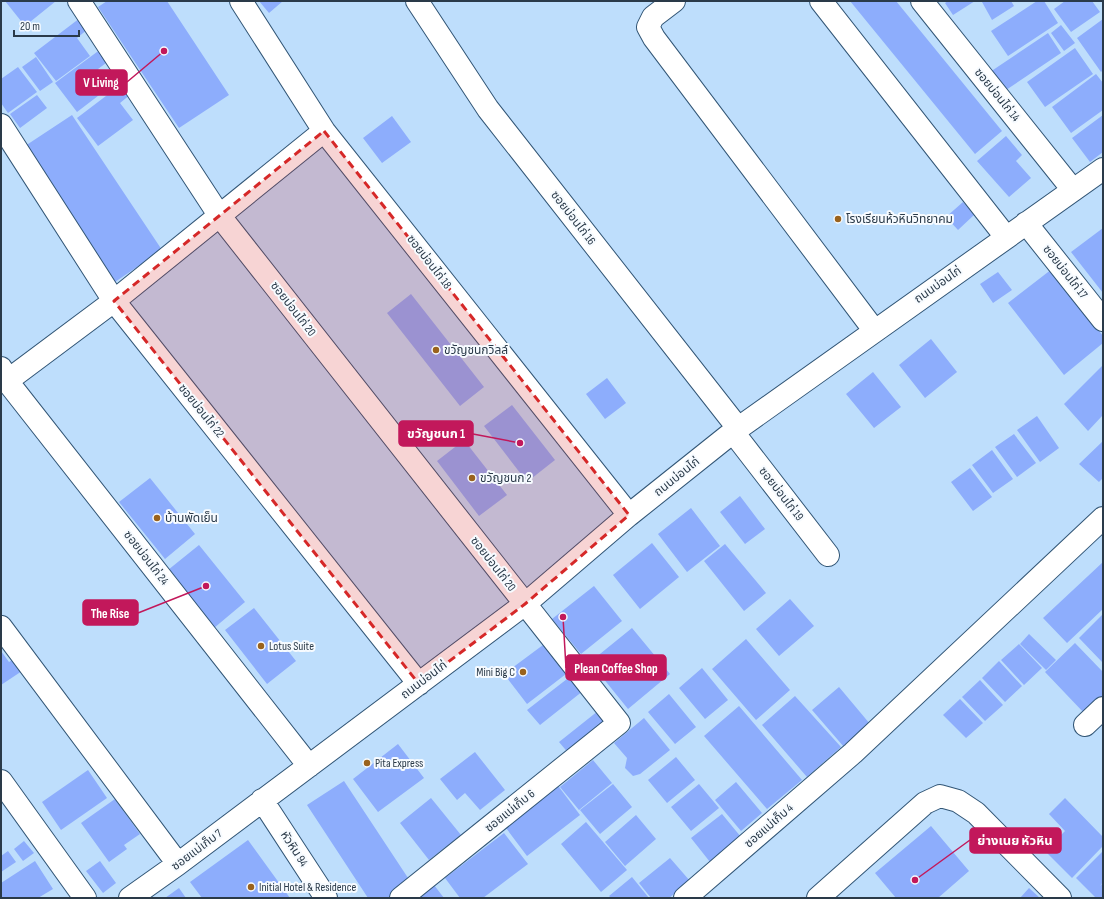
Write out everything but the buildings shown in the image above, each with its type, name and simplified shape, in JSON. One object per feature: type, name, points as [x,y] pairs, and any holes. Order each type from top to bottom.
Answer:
[{"type":"street","name":"ซอยบ่อนไก่ 20","points":[[79,1],[219,215],[619,723]]},
{"type":"street","name":"ซอยบ่อนไก่ 18","points":[[241,1],[324,131],[630,515]]},
{"type":"street","name":"ซอยบ่อนไก่ 16","points":[[417,1],[488,109],[735,430]]},
{"type":"street","points":[[674,1],[653,17],[648,27],[654,38],[874,330]]},
{"type":"street","points":[[821,1],[1006,237]]},
{"type":"street","name":"ซอยบ่อนไก่ 14","points":[[922,1],[1073,190]]},
{"type":"street","name":"ซอยบ่อนไก่ 22","points":[[1,126],[114,301],[419,684]]},
{"type":"street","points":[[4,374],[114,301],[324,131]]},
{"type":"street","name":"ถนนบ่อนไก่","points":[[262,800],[525,604],[630,515],[735,430],[1103,169]]},
{"type":"street","name":"ซอยบ่อนไก่ 17","points":[[1026,223],[1103,320]]},
{"type":"street","name":"ซอยบ่อนไก่ 24","points":[[4,374],[309,766]]},
{"type":"street","name":"ซอยบ่อนไก่ 19","points":[[735,430],[828,555]]},
{"type":"street","name":"ซอยแม่เก็บ 4","points":[[685,898],[853,753],[1103,518]]},
{"type":"street","points":[[1,627],[178,864]]},
{"type":"street","points":[[1085,725],[1103,708]]},
{"type":"street","name":"ซอยแม่เก็บ 6","points":[[401,898],[619,723]]},
{"type":"street","points":[[1,781],[85,898]]},
{"type":"street","points":[[818,898],[925,803],[940,796],[958,801],[976,813],[1060,898]]},
{"type":"street","name":"ซอยแม่เก็บ 7","points":[[130,898],[178,864],[262,800]]},
{"type":"street","name":"หัวหิน 94","points":[[262,800],[326,898]]},
{"type":"highlighted area","points":[[324,131],[629,515],[525,604],[419,684],[114,301]]},
{"type":"place","name":"V Living","points":[[164,51]]},
{"type":"place","name":"โรงเรียนห้วหินวิทยาคม","points":[[838,219]]},
{"type":"place","name":"ขวัญชนกวิลล์","points":[[436,350]]},
{"type":"place","name":"ขวัญชนก 1","points":[[520,443]]},
{"type":"place","name":"ขวัญชนก 2","points":[[472,478]]},
{"type":"place","name":"บ้านพัดเย็น","points":[[157,518]]},
{"type":"place","name":"The Rise","points":[[206,586]]},
{"type":"place","name":"Plean Coffee Shop","points":[[563,617]]},
{"type":"place","name":"Lotus Suite","points":[[261,646]]},
{"type":"place","name":"Mini Big C","points":[[523,672]]},
{"type":"place","name":"Pita Express","points":[[367,763]]},
{"type":"place","name":"ย่างเนย หัวหิน","points":[[915,880]]},
{"type":"place","name":"Initial Hotel & Residence","points":[[251,887]]}]
